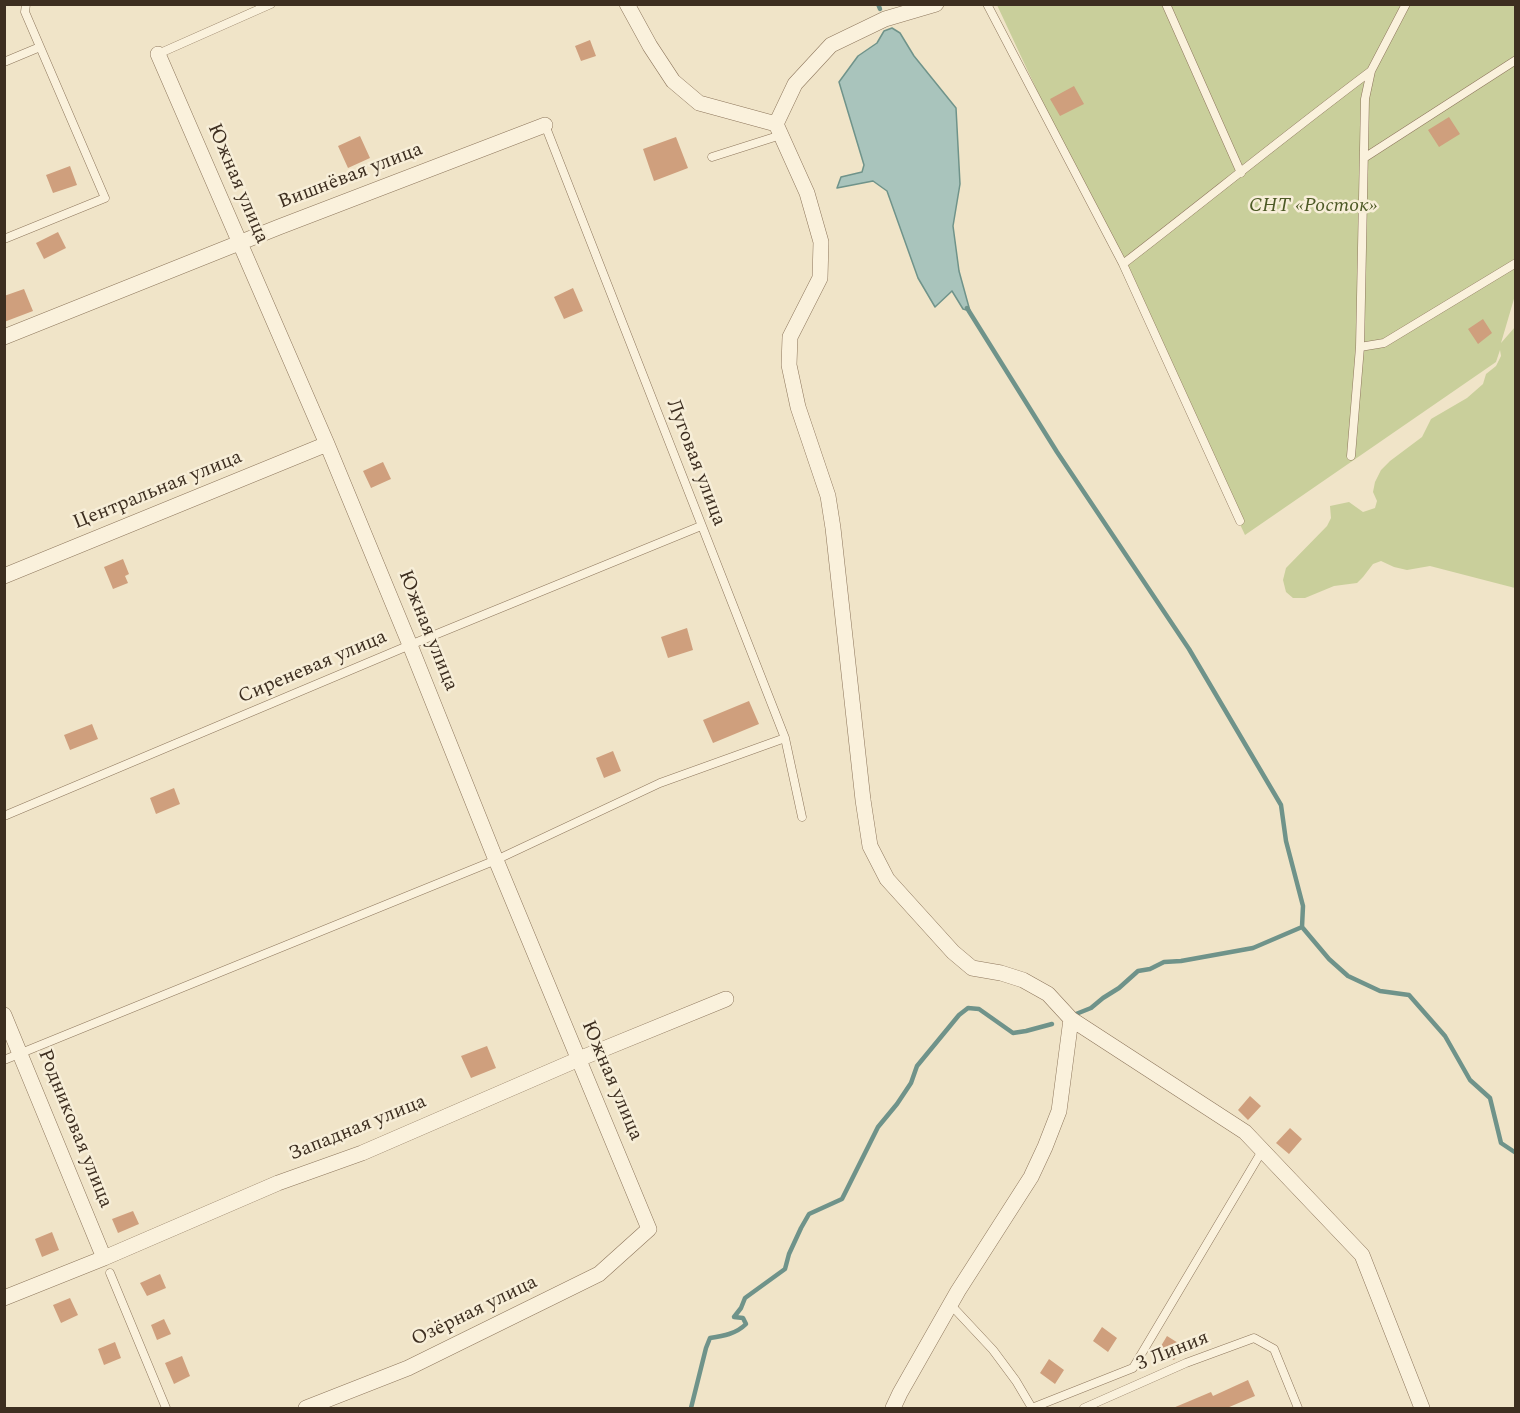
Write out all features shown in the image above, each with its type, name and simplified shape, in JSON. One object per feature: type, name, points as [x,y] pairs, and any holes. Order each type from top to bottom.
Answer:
[{"type":"street","points":[[627,4],[673,81],[699,103],[778,129]]},
{"type":"street","points":[[936,4],[885,19],[831,45],[795,84],[778,129],[807,193],[821,242],[820,278],[790,337],[789,365],[798,407],[828,496],[834,528],[862,800],[870,846],[887,879],[953,952],[972,968],[1001,973],[1023,980],[1040,989],[1048,994],[1071,1019],[1245,1132],[1362,1255],[1422,1408]]},
{"type":"street","name":"Южная улица","points":[[158,54],[327,444],[649,1229]]},
{"type":"street","name":"Вишнёвая улица","points":[[4,337],[545,125]]},
{"type":"street","name":"Центральная улица","points":[[4,576],[327,444]]},
{"type":"street","name":"Западная улица","points":[[4,1298],[104,1258],[278,1183],[362,1153],[579,1059],[726,999]]},
{"type":"street","name":"Родниковая улица","points":[[4,1016],[104,1258]]},
{"type":"street","points":[[893,1408],[950,1304],[1031,1177],[1045,1147],[1059,1111],[1071,1019]]},
{"type":"street","name":"Озёрная улица","points":[[306,1408],[408,1368],[599,1274],[649,1229]]},
{"type":"lane","points":[[4,239],[105,198],[25,12],[26,4]]},
{"type":"lane","points":[[158,54],[271,4]]},
{"type":"lane","points":[[987,4],[1123,264],[1240,521]]},
{"type":"lane","points":[[1167,4],[1241,173]]},
{"type":"lane","points":[[1351,456],[1360,346],[1365,99],[1371,71],[1406,4]]},
{"type":"lane","points":[[4,62],[40,47]]},
{"type":"lane","points":[[1364,158],[1515,60]]},
{"type":"lane","points":[[1123,264],[1371,71]]},
{"type":"lane","name":"Луговая улица","points":[[545,125],[785,738],[802,817]]},
{"type":"lane","points":[[712,158],[778,129]]},
{"type":"lane","points":[[1360,346],[1384,343],[1515,263]]},
{"type":"lane","name":"Сиреневая улица","points":[[4,816],[410,645],[701,526]]},
{"type":"lane","points":[[4,1060],[496,860],[660,783],[785,738]]},
{"type":"lane","points":[[950,1304],[993,1350],[1032,1408],[1134,1368],[1262,1151]]},
{"type":"lane","points":[[110,1273],[166,1408]]},
{"type":"lane","name":"3 Линия","points":[[1084,1408],[1185,1363],[1254,1338],[1274,1349],[1298,1408]]},
{"type":"green space","name":"СНТ «Росток»","points":[[997,5],[1515,5],[1516,292],[1501,343],[1515,327],[1515,588],[1430,566],[1407,570],[1381,561],[1373,564],[1357,583],[1334,586],[1305,598],[1293,598],[1286,592],[1283,580],[1286,568],[1327,526],[1331,518],[1330,506],[1349,502],[1363,512],[1375,508],[1377,501],[1373,492],[1381,470],[1422,437],[1431,419],[1467,398],[1483,384],[1486,374],[1496,366],[1501,356],[1500,350],[1496,362],[1245,535]]},
{"type":"water","points":[[892,28],[900,33],[914,56],[956,108],[960,184],[953,226],[959,271],[970,311],[963,309],[952,291],[935,307],[918,278],[887,191],[873,181],[837,188],[841,177],[862,172],[864,165],[839,82],[858,56],[877,43],[884,31]]},
{"type":"building","points":[[590,40],[596,56],[581,61],[575,46]]},
{"type":"building","points":[[1074,86],[1084,104],[1060,116],[1050,99]]},
{"type":"building","points":[[1449,117],[1460,134],[1439,147],[1428,130]]},
{"type":"building","points":[[360,136],[370,158],[348,168],[338,146]]},
{"type":"building","points":[[676,137],[688,168],[654,181],[643,149]]},
{"type":"building","points":[[70,166],[77,185],[53,193],[46,175]]},
{"type":"building","points":[[58,232],[66,248],[44,259],[36,243]]},
{"type":"building","points":[[573,288],[583,311],[564,319],[554,297]]},
{"type":"building","points":[[24,289],[33,311],[4,322],[4,296]]},
{"type":"building","points":[[1483,319],[1492,333],[1478,344],[1468,329]]},
{"type":"building","points":[[383,462],[391,479],[371,488],[363,471]]},
{"type":"building","points":[[123,559],[129,574],[125,576],[128,583],[113,589],[104,567]]},
{"type":"building","points":[[687,628],[693,650],[668,658],[661,637]]},
{"type":"building","points":[[749,701],[759,724],[713,743],[703,720]]},
{"type":"building","points":[[92,724],[98,739],[70,750],[64,735]]},
{"type":"building","points":[[613,751],[621,771],[604,778],[596,758]]},
{"type":"building","points":[[174,788],[180,804],[156,814],[150,798]]},
{"type":"building","points":[[487,1046],[496,1068],[471,1078],[461,1056]]},
{"type":"building","points":[[1250,1096],[1261,1106],[1248,1120],[1238,1110]]},
{"type":"building","points":[[1290,1128],[1302,1139],[1289,1154],[1276,1143]]},
{"type":"building","points":[[133,1211],[139,1224],[118,1233],[112,1219]]},
{"type":"building","points":[[52,1232],[59,1250],[42,1257],[35,1239]]},
{"type":"building","points":[[160,1274],[166,1288],[147,1296],[140,1283]]},
{"type":"building","points":[[70,1298],[78,1315],[61,1323],[53,1305]]},
{"type":"building","points":[[164,1319],[171,1334],[157,1340],[151,1325]]},
{"type":"building","points":[[1102,1327],[1117,1338],[1108,1352],[1093,1341]]},
{"type":"building","points":[[1167,1336],[1183,1346],[1174,1360],[1158,1351]]},
{"type":"building","points":[[115,1342],[121,1358],[104,1365],[98,1349]]},
{"type":"building","points":[[182,1356],[190,1376],[174,1384],[165,1363]]},
{"type":"building","points":[[1049,1359],[1064,1370],[1055,1384],[1040,1373]]},
{"type":"building","points":[[1248,1380],[1255,1396],[1227,1408],[1173,1408],[1211,1392],[1213,1396]]},
{"type":"waterway","points":[[878,4],[880,9]]},
{"type":"waterway","points":[[967,308],[1057,452],[1189,649],[1281,805],[1286,841],[1303,906],[1302,927],[1329,959],[1348,976],[1380,991],[1409,995],[1445,1036],[1470,1080],[1490,1098],[1501,1143],[1516,1153]]},
{"type":"waterway","points":[[1076,1014],[1091,1008],[1138,971],[1150,969],[1164,962],[1253,948],[1302,927]]},
{"type":"waterway","points":[[691,1408],[710,1338],[734,1332],[746,1324],[743,1318],[734,1317],[745,1298],[785,1269],[789,1254],[809,1214],[842,1199],[878,1127],[911,1083],[917,1066],[959,1015],[968,1008],[979,1009],[1013,1033],[1052,1024]]}]
